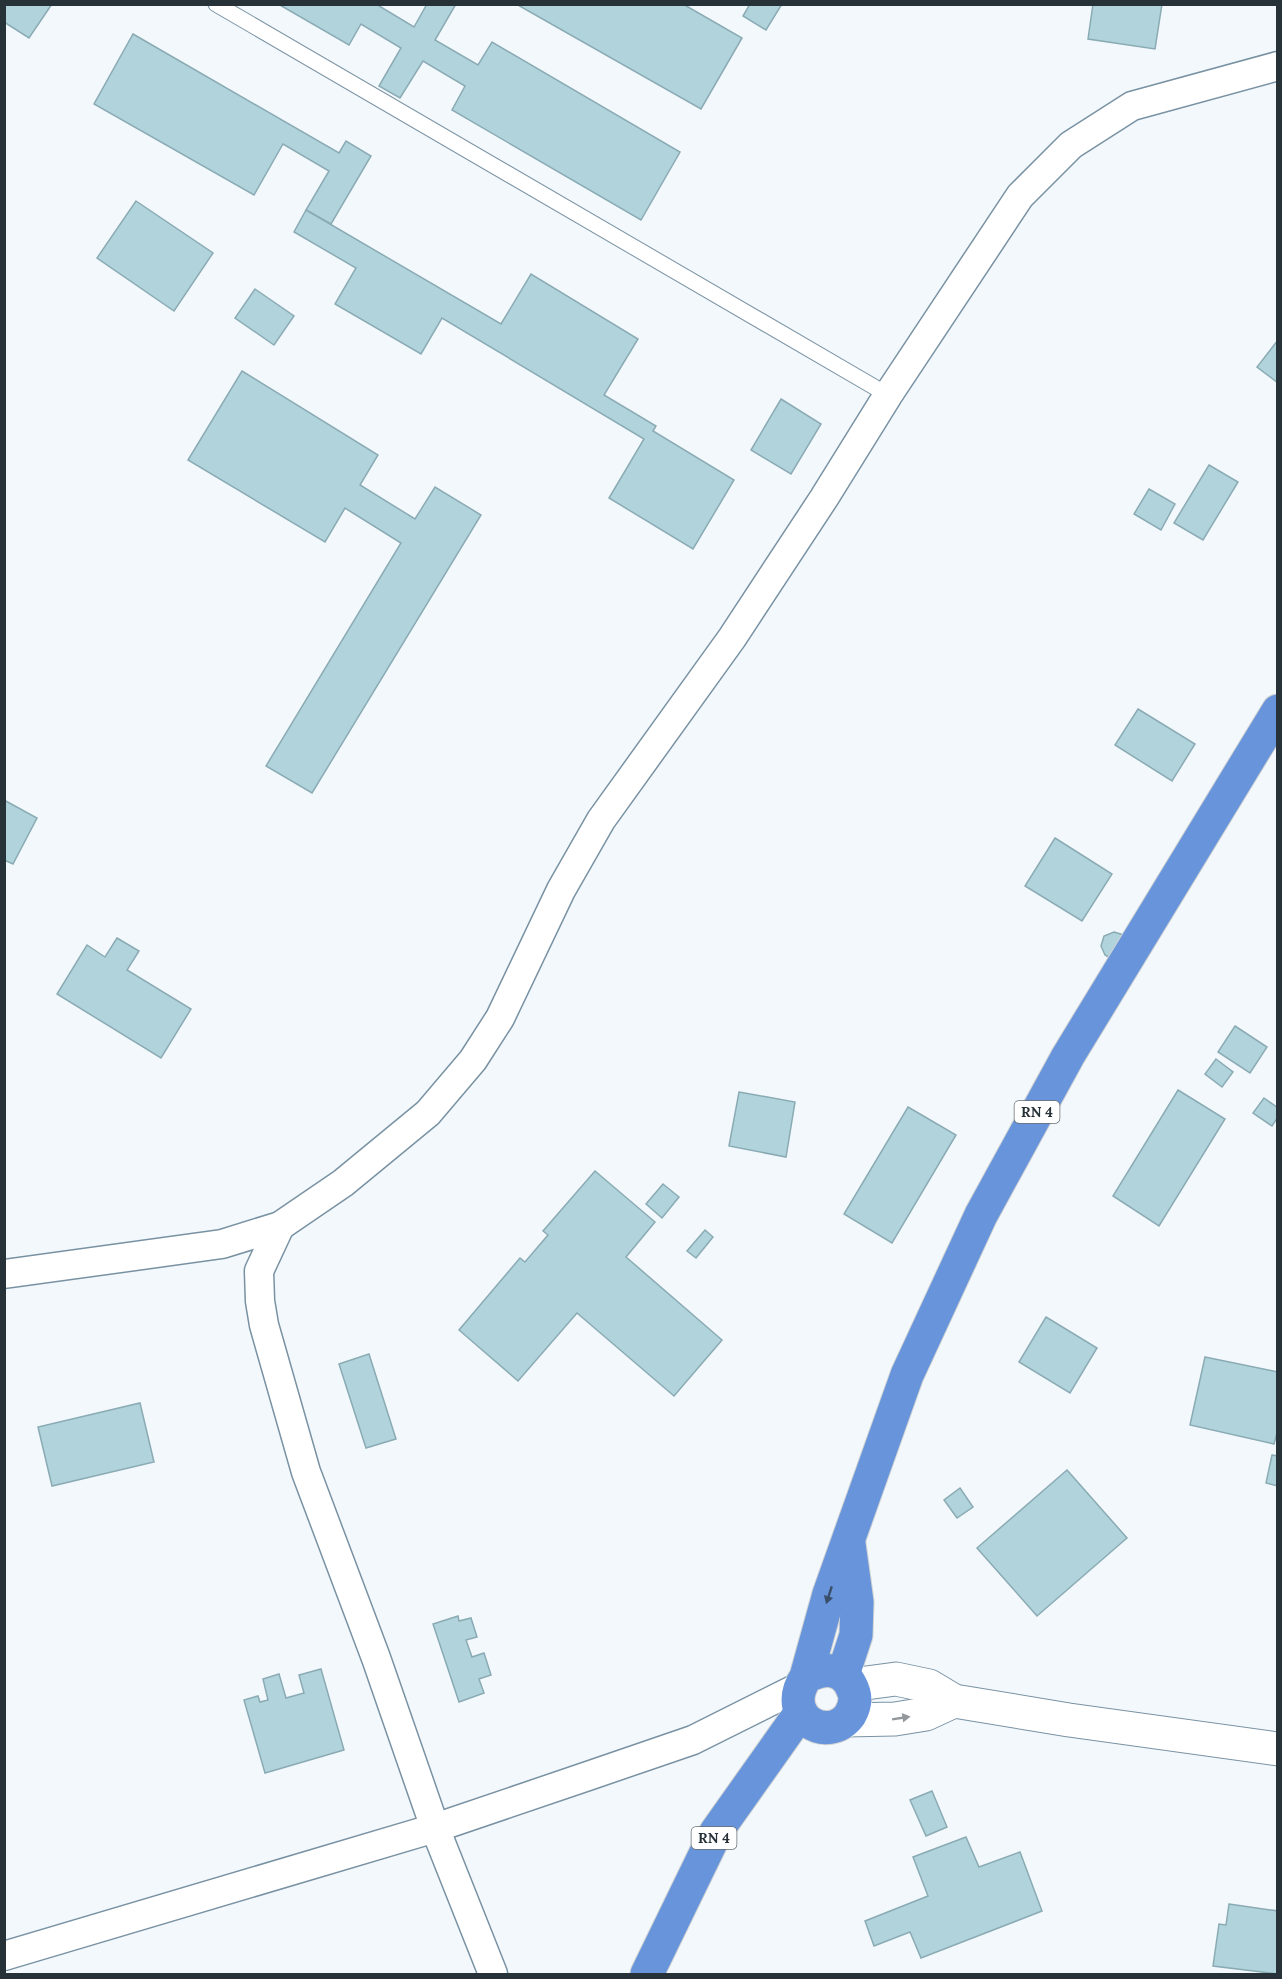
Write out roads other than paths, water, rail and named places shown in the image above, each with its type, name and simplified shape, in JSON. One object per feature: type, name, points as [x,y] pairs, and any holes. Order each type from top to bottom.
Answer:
[{"type":"highway","name":"RN 4","points":[[647,1974],[716,1832],[802,1692],[829,1594],[907,1375],[981,1215],[1068,1056],[1278,711]]},
{"type":"highway","name":"RN 4","points":[[846,1720],[853,1710],[855,1697],[847,1680],[856,1635],[857,1602],[849,1540]]},
{"type":"highway","points":[[846,1720],[834,1726],[821,1727],[809,1722],[802,1692],[818,1671],[831,1670],[847,1680]]},
{"type":"street","points":[[4,1274],[222,1244],[280,1226],[343,1183],[428,1113],[473,1060],[500,1018],[561,890],[601,820],[732,638],[888,395],[1020,196],[1071,145],[1132,106],[1278,66]]},
{"type":"street","points":[[280,1226],[259,1271],[264,1325],[306,1472],[376,1658],[435,1827],[493,1974]]},
{"type":"street","points":[[222,1244],[259,1271]]},
{"type":"street","points":[[847,1680],[896,1679],[929,1686],[954,1701],[1069,1720],[1278,1749]]},
{"type":"street","points":[[4,1956],[435,1827],[693,1740],[802,1692]]},
{"type":"street","points":[[846,1720],[895,1719],[926,1714],[954,1701]]},
{"type":"lane","points":[[216,4],[888,395]]}]
